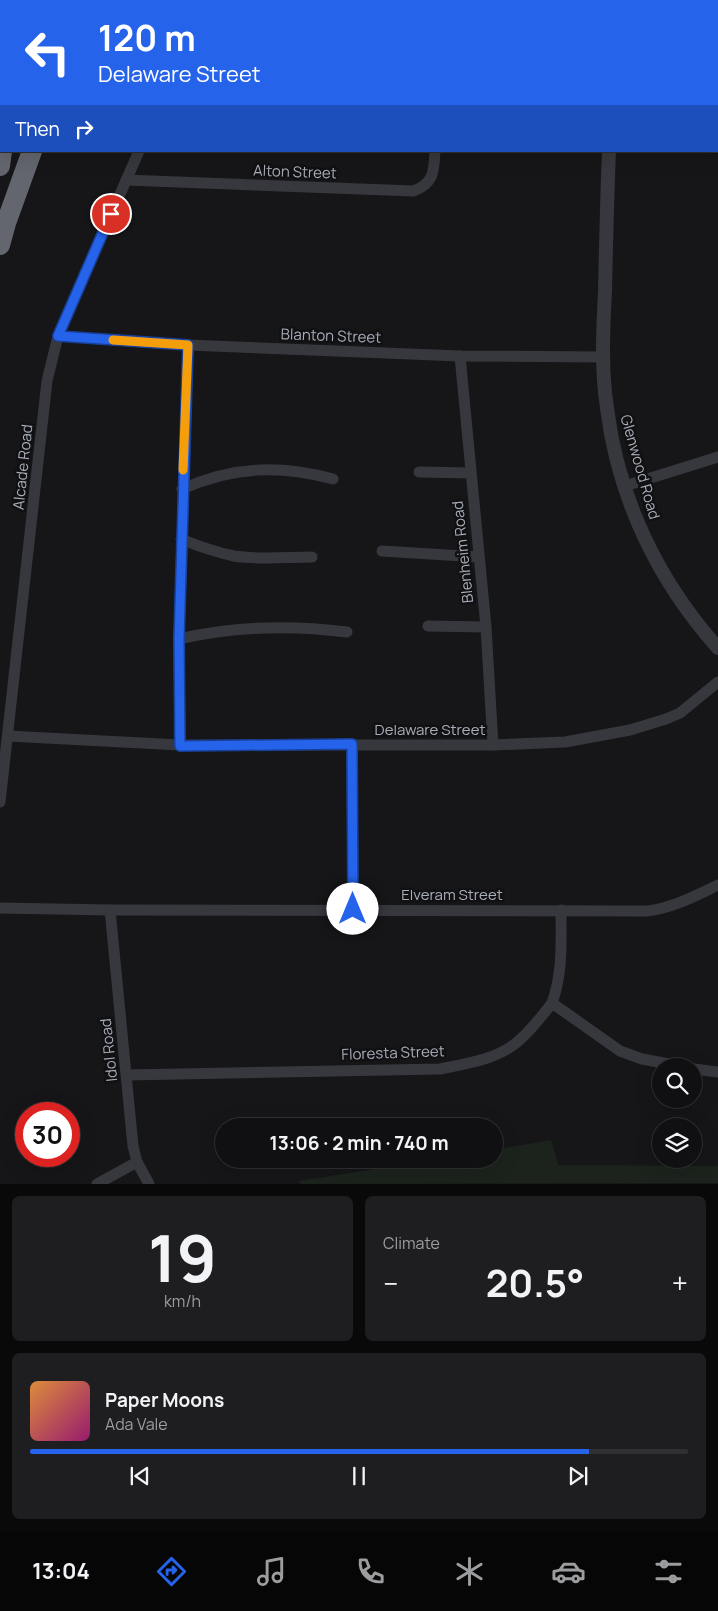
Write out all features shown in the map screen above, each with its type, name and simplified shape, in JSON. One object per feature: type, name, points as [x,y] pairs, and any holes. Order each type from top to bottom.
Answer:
[{"type":"highway","points":[[0,166],[2,152]]},
{"type":"highway","points":[[0,245],[32,152]]},
{"type":"street","name":"Alcade Road","points":[[0,802],[47,381],[58,336],[139,152]]},
{"type":"street","name":"Alton Street","points":[[126,180],[413,191],[429,182],[432,175],[435,152]]},
{"type":"street","name":"Glenwood Road","points":[[609,152],[603,357],[606,409],[614,447],[642,535],[683,606],[718,648]]},
{"type":"street","name":"Blanton Street","points":[[58,336],[188,345],[460,356],[603,357]]},
{"type":"street","points":[[180,746],[179,639],[182,489],[188,345]]},
{"type":"street","name":"Blenheim Road","points":[[460,356],[486,627],[493,745]]},
{"type":"street","points":[[625,486],[718,457]]},
{"type":"street","points":[[182,489],[232,472],[258,469],[313,474],[334,479]]},
{"type":"street","points":[[419,472],[470,473]]},
{"type":"street","points":[[181,539],[234,556],[254,558],[312,557]]},
{"type":"street","points":[[382,551],[479,557]]},
{"type":"street","points":[[428,626],[486,627]]},
{"type":"street","points":[[179,639],[200,634],[273,627],[346,632]]},
{"type":"street","name":"Delaware Street","points":[[8,736],[180,746],[493,745],[565,742],[630,730],[666,719],[680,713],[718,682]]},
{"type":"street","points":[[352,744],[353,909]]},
{"type":"street","name":"Elveram Street","points":[[0,908],[110,910],[647,910],[662,909],[718,885]]},
{"type":"street","name":"Idol Road","points":[[110,910],[133,1146],[137,1162],[149,1184]]},
{"type":"street","points":[[561,910],[561,969],[552,1003],[620,1051],[634,1057],[652,1061]]},
{"type":"street","name":"Floresta Street","points":[[127,1075],[440,1069],[490,1057],[508,1048],[528,1032],[552,1003]]},
{"type":"street","points":[[702,1070],[718,1072]]},
{"type":"street","points":[[97,1184],[137,1162]]},
{"type":"shaded area","points":[[551,1140],[558,1165],[652,1166],[652,1168],[702,1168],[702,1166],[718,1166],[718,1183],[300,1184],[299,1181],[381,1168],[503,1168],[503,1148]]},
{"type":"slow traffic","points":[[113,340],[188,345],[183,470]]},
{"type":"route","points":[[111,214],[58,336],[188,345],[182,489],[179,639],[180,746],[352,744],[353,909]]}]
